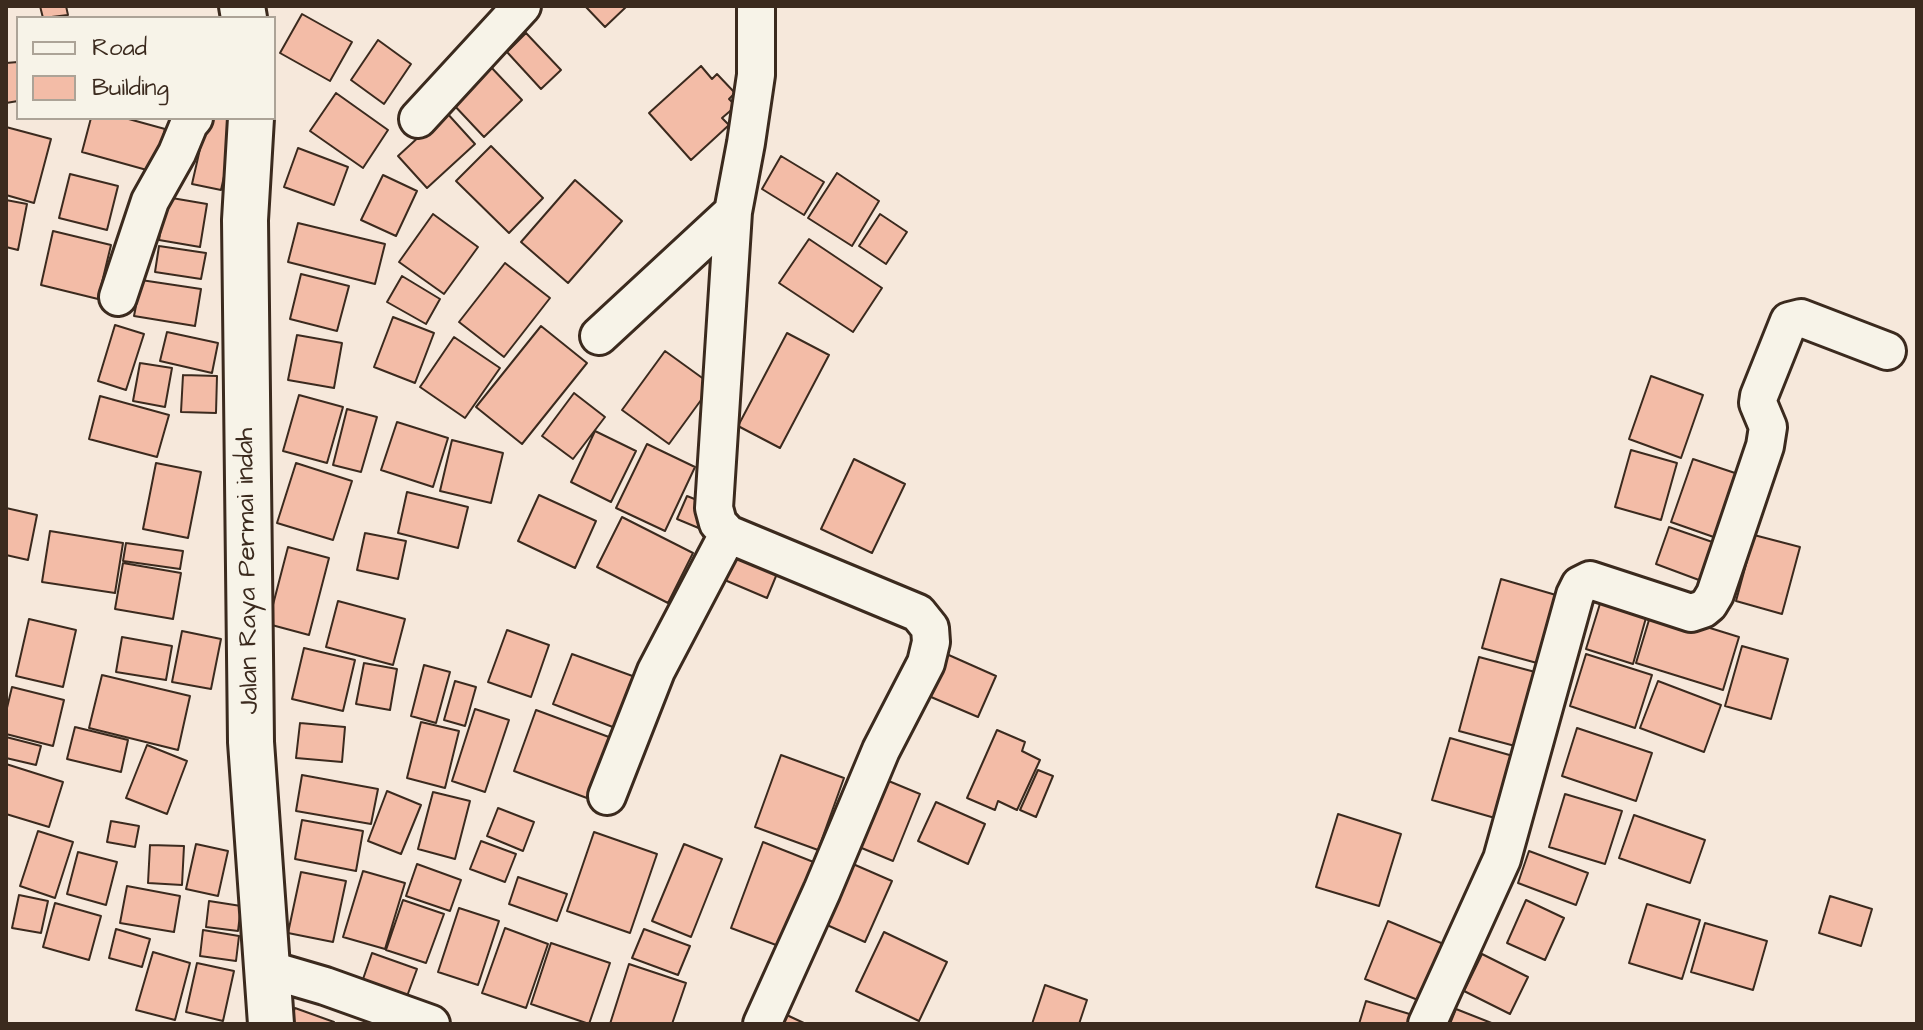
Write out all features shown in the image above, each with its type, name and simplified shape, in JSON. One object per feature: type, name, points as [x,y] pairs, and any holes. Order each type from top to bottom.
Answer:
[{"type":"main road","name":"Jalan Raya Permai indah","points":[[251,120],[245,220],[251,742],[271,1024]]},
{"type":"street","points":[[418,119],[522,6]]},
{"type":"street","points":[[756,6],[756,75],[733,212],[714,508],[718,523],[728,534],[918,613],[930,628],[931,642],[926,663],[881,750],[762,1024]]},
{"type":"street","points":[[118,297],[150,201],[193,120]]},
{"type":"street","points":[[599,336],[733,212]]},
{"type":"street","points":[[1427,1024],[1502,859],[1580,585],[1590,580],[1691,613],[1703,609],[1715,594],[1765,446],[1768,427],[1760,410],[1759,396],[1789,321],[1801,318],[1887,351]]},
{"type":"street","points":[[607,796],[656,671],[728,534]]},
{"type":"street","points":[[267,969],[431,1024]]},
{"type":"building","points":[[40,6],[66,6],[68,15],[42,16]]},
{"type":"building","points":[[585,6],[627,6],[605,27]]},
{"type":"building","points":[[302,14],[352,42],[330,81],[280,53]]},
{"type":"building","points":[[526,33],[561,70],[541,89],[507,52]]},
{"type":"building","points":[[378,40],[411,64],[384,104],[351,80]]},
{"type":"building","points":[[16,62],[16,101],[6,103],[6,63]]},
{"type":"building","points":[[490,66],[522,100],[484,137],[452,103]]},
{"type":"building","points":[[701,66],[712,79],[717,74],[735,93],[729,99],[736,106],[722,118],[729,125],[691,160],[649,113]]},
{"type":"building","points":[[336,93],[388,130],[363,168],[310,131]]},
{"type":"building","points":[[446,112],[475,144],[427,188],[398,156]]},
{"type":"building","points":[[90,120],[132,120],[165,129],[154,172],[82,152]]},
{"type":"building","points":[[207,120],[237,120],[221,190],[192,184]]},
{"type":"building","points":[[6,127],[51,139],[34,203],[6,195]]},
{"type":"building","points":[[491,146],[543,198],[509,233],[456,181]]},
{"type":"building","points":[[298,148],[348,167],[334,205],[284,187]]},
{"type":"building","points":[[781,156],[824,182],[804,215],[762,189]]},
{"type":"building","points":[[837,173],[879,201],[852,246],[808,218]]},
{"type":"building","points":[[70,174],[118,186],[107,230],[59,218]]},
{"type":"building","points":[[383,175],[417,191],[396,236],[361,220]]},
{"type":"building","points":[[575,180],[622,221],[568,283],[521,242]]},
{"type":"building","points":[[166,197],[207,204],[200,247],[159,240]]},
{"type":"building","points":[[6,200],[27,204],[18,250],[6,247]]},
{"type":"building","points":[[433,214],[478,247],[444,294],[399,262]]},
{"type":"building","points":[[880,214],[907,232],[886,264],[859,246]]},
{"type":"building","points":[[298,223],[385,244],[375,284],[288,262]]},
{"type":"building","points":[[53,231],[111,245],[98,299],[41,285]]},
{"type":"building","points":[[809,239],[882,288],[853,332],[779,283]]},
{"type":"building","points":[[159,246],[206,253],[201,279],[155,272]]},
{"type":"building","points":[[505,263],[550,298],[504,357],[459,322]]},
{"type":"building","points":[[301,274],[349,286],[337,331],[290,319]]},
{"type":"building","points":[[402,276],[440,299],[426,324],[387,302]]},
{"type":"building","points":[[141,280],[201,289],[195,326],[134,316]]},
{"type":"building","points":[[393,317],[434,333],[415,383],[374,367]]},
{"type":"building","points":[[115,325],[144,334],[126,390],[98,381]]},
{"type":"building","points":[[541,326],[587,363],[522,444],[476,407]]},
{"type":"building","points":[[167,332],[218,343],[212,373],[160,361]]},
{"type":"building","points":[[787,333],[829,355],[780,448],[738,426]]},
{"type":"building","points":[[297,335],[342,343],[334,388],[288,380]]},
{"type":"building","points":[[454,337],[500,368],[465,418],[420,387]]},
{"type":"building","points":[[665,351],[712,385],[669,444],[622,410]]},
{"type":"building","points":[[140,363],[172,368],[165,407],[133,401]]},
{"type":"building","points":[[183,375],[217,376],[216,413],[181,412]]},
{"type":"building","points":[[1651,376],[1703,395],[1681,458],[1629,439]]},
{"type":"building","points":[[574,393],[605,417],[573,459],[542,436]]},
{"type":"building","points":[[299,395],[343,407],[327,463],[283,451]]},
{"type":"building","points":[[100,396],[169,415],[157,457],[89,439]]},
{"type":"building","points":[[347,409],[377,417],[361,472],[333,465]]},
{"type":"building","points":[[397,422],[448,438],[433,487],[381,470]]},
{"type":"building","points":[[595,431],[636,451],[611,502],[571,482]]},
{"type":"building","points":[[452,440],[503,453],[491,503],[440,491]]},
{"type":"building","points":[[647,444],[695,467],[665,531],[616,508]]},
{"type":"building","points":[[1631,450],[1677,463],[1661,520],[1615,507]]},
{"type":"building","points":[[854,459],[905,484],[872,553],[821,529]]},
{"type":"building","points":[[1693,459],[1747,477],[1725,541],[1671,522]]},
{"type":"building","points":[[156,463],[201,472],[188,538],[143,529]]},
{"type":"building","points":[[296,463],[352,481],[333,540],[277,523]]},
{"type":"building","points":[[407,492],[468,507],[458,548],[398,533]]},
{"type":"building","points":[[539,495],[596,521],[575,568],[518,541]]},
{"type":"building","points":[[687,496],[712,506],[701,529],[677,519]]},
{"type":"building","points":[[6,508],[37,515],[28,560],[6,555]]},
{"type":"building","points":[[622,517],[693,553],[668,603],[597,567]]},
{"type":"building","points":[[1669,527],[1721,545],[1707,583],[1656,564]]},
{"type":"building","points":[[50,531],[123,543],[115,593],[42,582]]},
{"type":"building","points":[[365,533],[406,541],[398,579],[357,570]]},
{"type":"building","points":[[1754,535],[1800,547],[1782,614],[1736,601]]},
{"type":"building","points":[[126,543],[183,551],[180,569],[123,561]]},
{"type":"building","points":[[734,544],[781,564],[767,598],[720,578]]},
{"type":"building","points":[[288,547],[329,558],[309,635],[268,624]]},
{"type":"building","points":[[123,563],[181,573],[173,619],[115,609]]},
{"type":"building","points":[[1501,579],[1556,595],[1537,663],[1482,648]]},
{"type":"building","points":[[1603,594],[1649,607],[1633,664],[1586,649]]},
{"type":"building","points":[[338,601],[405,619],[393,665],[326,647]]},
{"type":"building","points":[[1652,610],[1739,637],[1723,690],[1636,663]]},
{"type":"building","points":[[29,619],[76,630],[63,687],[16,676]]},
{"type":"building","points":[[507,630],[549,645],[531,697],[488,682]]},
{"type":"building","points":[[182,631],[221,639],[211,689],[172,682]]},
{"type":"building","points":[[122,637],[172,646],[166,680],[116,672]]},
{"type":"building","points":[[1742,646],[1788,659],[1771,719],[1725,706]]},
{"type":"building","points":[[304,648],[355,660],[343,711],[292,699]]},
{"type":"building","points":[[942,652],[996,676],[978,717],[924,694]]},
{"type":"building","points":[[572,654],[638,678],[618,729],[553,704]]},
{"type":"building","points":[[1586,654],[1652,675],[1635,728],[1570,706]]},
{"type":"building","points":[[1479,657],[1535,672],[1515,746],[1459,731]]},
{"type":"building","points":[[364,663],[397,669],[390,710],[356,704]]},
{"type":"building","points":[[424,665],[450,672],[436,723],[411,716]]},
{"type":"building","points":[[102,675],[190,696],[178,750],[89,728]]},
{"type":"building","points":[[455,681],[476,687],[465,726],[444,720]]},
{"type":"building","points":[[1658,681],[1721,705],[1704,752],[1640,728]]},
{"type":"building","points":[[12,687],[64,700],[53,746],[6,734],[6,712]]},
{"type":"building","points":[[475,709],[509,720],[485,792],[452,781]]},
{"type":"building","points":[[536,710],[617,740],[595,801],[514,771]]},
{"type":"building","points":[[421,722],[459,731],[445,788],[407,778]]},
{"type":"building","points":[[300,723],[345,727],[342,762],[296,758]]},
{"type":"building","points":[[75,727],[128,740],[121,772],[67,759]]},
{"type":"building","points":[[1577,728],[1652,753],[1636,801],[1562,776]]},
{"type":"building","points":[[997,730],[1025,742],[1022,751],[1040,760],[1017,810],[998,801],[995,810],[967,798]]},
{"type":"building","points":[[6,737],[41,746],[36,765],[6,758]]},
{"type":"building","points":[[1450,738],[1513,756],[1495,818],[1432,800]]},
{"type":"building","points":[[147,745],[187,761],[167,814],[126,798]]},
{"type":"building","points":[[781,755],[844,778],[818,850],[755,827]]},
{"type":"building","points":[[6,764],[63,782],[49,827],[6,814]]},
{"type":"building","points":[[1038,770],[1053,776],[1036,817],[1020,810]]},
{"type":"building","points":[[302,775],[378,789],[371,824],[296,811]]},
{"type":"building","points":[[879,777],[920,794],[893,861],[852,844]]},
{"type":"building","points":[[387,791],[421,805],[401,854],[368,841]]},
{"type":"building","points":[[433,792],[470,801],[455,859],[418,849]]},
{"type":"building","points":[[1565,794],[1622,811],[1605,864],[1549,847]]},
{"type":"building","points":[[936,802],[985,824],[968,864],[918,841]]},
{"type":"building","points":[[498,808],[534,822],[523,851],[487,836]]},
{"type":"building","points":[[1338,814],[1401,834],[1379,906],[1316,887]]},
{"type":"building","points":[[1634,815],[1705,840],[1690,883],[1619,858]]},
{"type":"building","points":[[302,820],[363,831],[356,871],[295,859]]},
{"type":"building","points":[[111,821],[139,826],[135,847],[107,842]]},
{"type":"building","points":[[38,831],[73,842],[55,898],[20,886]]},
{"type":"building","points":[[594,832],[657,854],[630,933],[567,911]]},
{"type":"building","points":[[481,841],[516,854],[505,882],[470,869]]},
{"type":"building","points":[[763,842],[816,863],[784,948],[731,928]]},
{"type":"building","points":[[196,844],[228,851],[218,896],[186,889]]},
{"type":"building","points":[[684,844],[722,859],[691,937],[652,921]]},
{"type":"building","points":[[150,845],[184,846],[182,885],[148,883]]},
{"type":"building","points":[[1529,851],[1588,873],[1576,905],[1518,883]]},
{"type":"building","points":[[78,852],[117,862],[106,905],[67,894]]},
{"type":"building","points":[[417,864],[461,880],[450,911],[406,896]]},
{"type":"building","points":[[853,864],[892,881],[865,942],[827,925]]},
{"type":"building","points":[[363,871],[405,883],[385,949],[343,937]]},
{"type":"building","points":[[301,872],[346,881],[333,942],[288,933]]},
{"type":"building","points":[[518,877],[567,894],[557,921],[509,904]]},
{"type":"building","points":[[127,886],[180,896],[174,932],[120,923]]},
{"type":"building","points":[[19,895],[48,901],[41,933],[12,928]]},
{"type":"building","points":[[1830,896],[1872,909],[1861,946],[1819,933]]},
{"type":"building","points":[[403,900],[444,914],[426,963],[386,950]]},
{"type":"building","points":[[1526,900],[1564,918],[1545,960],[1507,943]]},
{"type":"building","points":[[209,901],[241,906],[238,931],[206,927]]},
{"type":"building","points":[[55,903],[101,916],[89,960],[43,947]]},
{"type":"building","points":[[1647,904],[1700,920],[1682,979],[1629,963]]},
{"type":"building","points":[[459,908],[499,921],[478,985],[438,972]]},
{"type":"building","points":[[1388,921],[1446,945],[1423,1002],[1365,979]]},
{"type":"building","points":[[1705,923],[1767,941],[1753,990],[1691,972]]},
{"type":"building","points":[[505,928],[548,944],[526,1008],[482,993]]},
{"type":"building","points":[[116,929],[150,939],[142,967],[109,958]]},
{"type":"building","points":[[644,929],[690,946],[678,975],[632,958]]},
{"type":"building","points":[[203,930],[239,936],[236,961],[200,956]]},
{"type":"building","points":[[884,932],[947,962],[919,1021],[856,991]]},
{"type":"building","points":[[551,943],[610,963],[589,1024],[531,1004]]},
{"type":"building","points":[[153,952],[190,963],[175,1020],[136,1010]]},
{"type":"building","points":[[372,953],[417,969],[406,999],[362,982]]},
{"type":"building","points":[[1482,954],[1528,977],[1510,1014],[1464,991]]},
{"type":"building","points":[[197,963],[234,971],[223,1021],[186,1012]]},
{"type":"building","points":[[629,964],[686,983],[672,1024],[610,1024]]},
{"type":"building","points":[[1045,985],[1087,1000],[1079,1024],[1032,1024]]},
{"type":"building","points":[[1366,1001],[1413,1015],[1410,1024],[1359,1024]]},
{"type":"building","points":[[295,1008],[334,1022],[289,1024]]},
{"type":"building","points":[[1456,1009],[1494,1024],[1450,1024]]},
{"type":"building","points":[[776,1010],[806,1024],[770,1024]]}]
